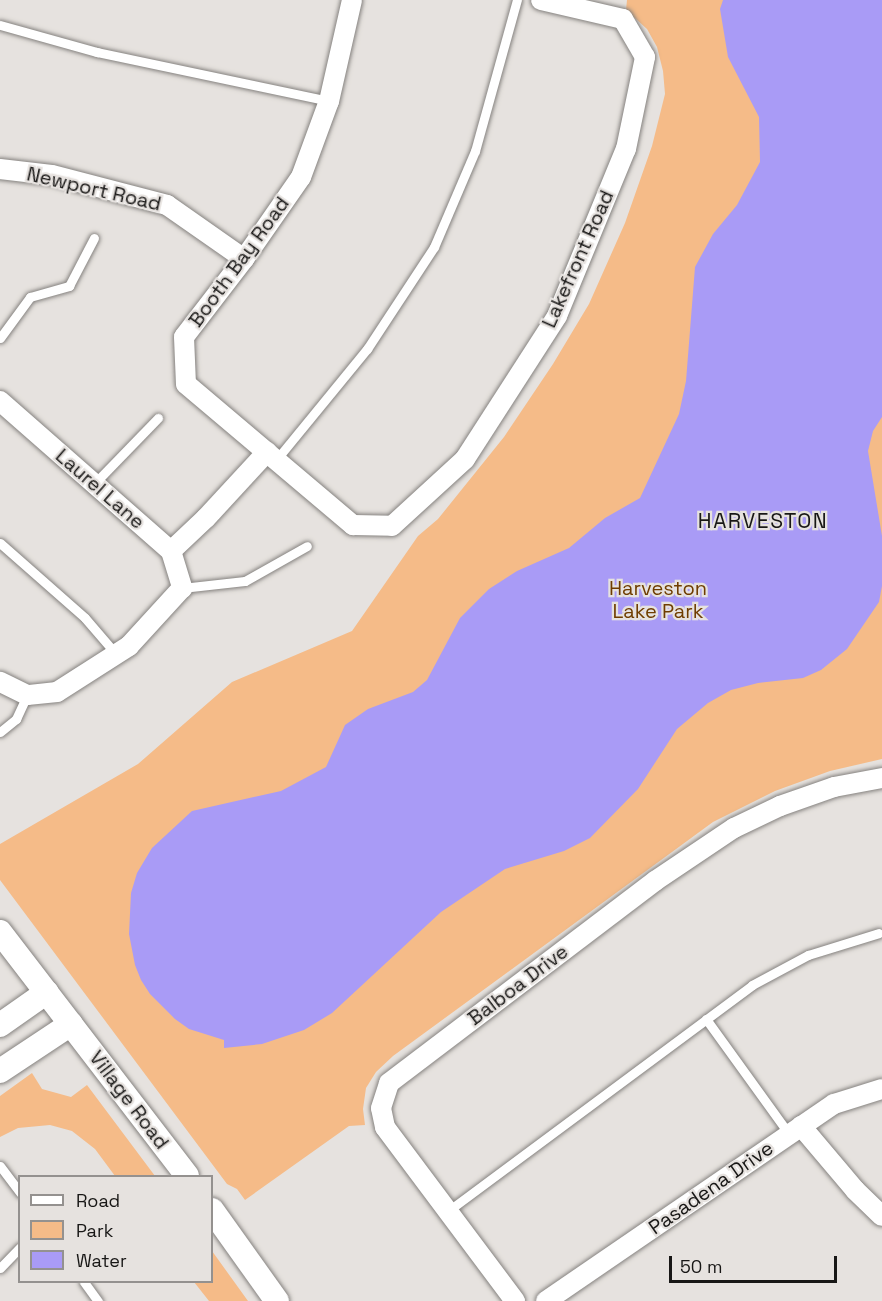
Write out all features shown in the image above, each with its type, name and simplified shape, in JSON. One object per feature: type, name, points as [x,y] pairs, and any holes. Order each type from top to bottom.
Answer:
[{"type":"street","name":"Booth Bay Road","points":[[352,0],[329,101],[301,177],[244,259],[184,337],[186,384],[353,525],[392,526]]},
{"type":"street","name":"Lakefront Road","points":[[392,526],[465,459],[557,316],[626,148],[645,57],[623,19],[541,0]]},
{"type":"street","name":"Newport Road","points":[[0,169],[52,175],[167,205],[244,259]]},
{"type":"street","name":"Laurel Lane","points":[[0,401],[171,551]]},
{"type":"street","points":[[0,682],[27,695],[57,692],[129,646],[183,588],[171,551],[271,456]]},
{"type":"street","name":"Balboa Drive","points":[[515,1301],[385,1127],[381,1108],[389,1083],[655,881],[734,828],[780,806],[834,787],[882,778]]},
{"type":"street","name":"Village Road","points":[[0,932],[186,1175]]},
{"type":"street","points":[[0,1025],[47,992]]},
{"type":"street","points":[[0,1071],[71,1024]]},
{"type":"street","name":"Pasadena Drive","points":[[546,1301],[834,1104],[882,1089]]},
{"type":"street","points":[[795,1130],[882,1216]]},
{"type":"street","points":[[213,1211],[277,1301]]},
{"type":"lane","points":[[271,456],[367,349],[434,247],[475,151],[517,0]]},
{"type":"lane","points":[[0,25],[97,52],[329,101]]},
{"type":"lane","points":[[0,338],[30,297],[69,286],[94,238]]},
{"type":"lane","points":[[94,484],[158,418]]},
{"type":"lane","points":[[0,543],[85,618],[116,654]]},
{"type":"lane","points":[[183,588],[244,581],[307,546]]},
{"type":"lane","points":[[0,732],[16,719],[27,695]]},
{"type":"lane","points":[[448,1211],[752,985],[785,966],[840,944],[879,933]]},
{"type":"lane","points":[[706,1019],[795,1130]]},
{"type":"lane","points":[[0,1166],[18,1190]]},
{"type":"lane","points":[[0,1268],[18,1249]]},
{"type":"lane","points":[[85,1283],[98,1301]]},
{"type":"green space","name":"Harveston Lake Park","points":[[627,0],[882,0],[882,759],[830,771],[775,791],[713,822],[393,1056],[376,1072],[366,1088],[363,1109],[365,1125],[349,1126],[245,1200],[237,1189],[227,1184],[0,880],[0,844],[138,764],[232,682],[352,631],[418,536],[438,519],[504,437],[553,364],[589,304],[625,223],[652,146],[665,94],[663,71],[657,47],[647,29],[626,10]]},
{"type":"green space","points":[[32,1073],[42,1089],[71,1097],[87,1085],[154,1175],[114,1175],[95,1149],[72,1131],[50,1125],[18,1128],[0,1137],[0,1096]]},
{"type":"green space","points":[[213,1252],[248,1301],[209,1301],[195,1283],[213,1283]]},
{"type":"water","points":[[723,0],[882,0],[882,417],[873,431],[868,451],[882,536],[882,586],[879,602],[847,649],[821,670],[803,678],[758,683],[731,690],[708,703],[677,729],[638,789],[590,838],[564,851],[505,869],[441,912],[332,1013],[304,1030],[262,1044],[224,1048],[224,1040],[189,1029],[175,1019],[150,994],[141,980],[135,965],[129,934],[131,893],[137,873],[152,848],[192,811],[281,791],[326,767],[345,725],[368,709],[413,692],[427,680],[460,618],[489,589],[517,571],[569,548],[605,518],[640,498],[679,414],[686,381],[695,267],[713,234],[737,205],[760,162],[759,117],[728,57],[720,9]]},
{"type":"district","name":"HARVESTON","points":[[763,521]]}]
